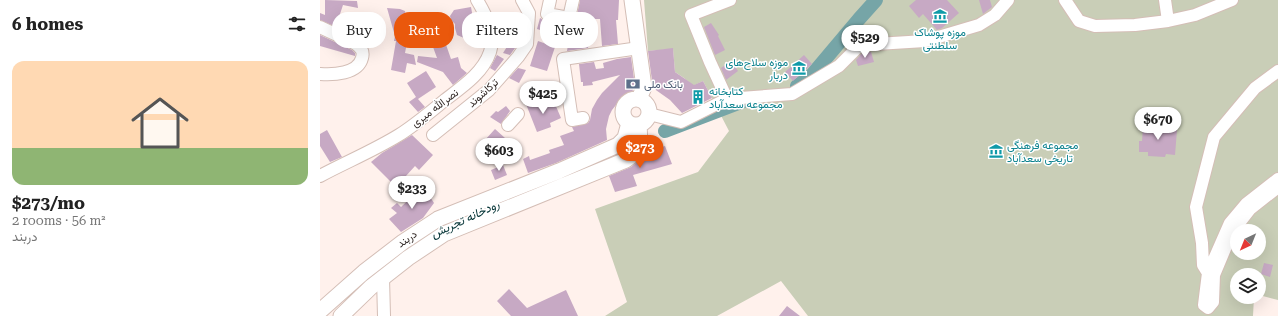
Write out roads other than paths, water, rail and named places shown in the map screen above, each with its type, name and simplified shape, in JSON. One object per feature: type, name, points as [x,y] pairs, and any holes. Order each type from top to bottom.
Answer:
[{"type":"main road","points":[[632,0],[644,87],[639,99]]},
{"type":"main road","points":[[639,99],[648,106],[649,114],[646,121],[634,124],[624,116],[623,108],[632,100],[639,99]]},
{"type":"main road","name":"دربند","points":[[320,312],[364,272],[403,242],[438,219],[559,171],[618,145],[625,138],[634,124]]},
{"type":"main road","name":"دربند","points":[[341,316],[371,287],[412,255],[444,234],[626,160],[635,153],[640,145],[634,124]]},
{"type":"main road","points":[[422,229],[420,239],[424,242],[430,243]]},
{"type":"main road","points":[[403,242],[408,241],[413,244],[414,251],[412,255]]},
{"type":"street","name":"نصرالله میری","points":[[320,176],[401,134],[466,84],[484,65],[490,51],[492,34],[477,0]]},
{"type":"street","name":"ترکاشوند","points":[[433,135],[489,90],[518,57],[527,44],[529,13],[522,0]]},
{"type":"street","points":[[550,0],[547,14],[569,18],[573,0]]},
{"type":"street","points":[[727,99],[691,15],[730,0]]},
{"type":"street","points":[[649,114],[681,122],[727,99],[792,94],[839,66],[860,45],[925,41],[979,25],[995,15],[1008,0]]},
{"type":"street","points":[[1065,0],[1079,21],[1095,26],[1135,25],[1168,21],[1195,15],[1232,0]]},
{"type":"street","points":[[1165,0],[1168,21]]},
{"type":"street","points":[[320,27],[356,44],[361,48],[363,54],[361,62],[350,70],[333,74],[320,74]]},
{"type":"street","points":[[583,118],[572,120],[563,59],[639,48]]},
{"type":"street","points":[[1208,273],[1203,265],[1202,242],[1196,207],[1214,137],[1255,88],[1278,72]]},
{"type":"street","points":[[508,125],[518,114]]},
{"type":"street","points":[[1278,179],[1246,204],[1230,223],[1208,273],[1204,305],[1208,308],[1213,302],[1214,275],[1232,232],[1250,209],[1278,187]]},
{"type":"street","points":[[383,278],[384,316]]},
{"type":"waterway","name":"رودخانه تجریش","points":[[797,86],[811,76],[876,0]]},
{"type":"waterway","name":"رودخانه تجریش","points":[[665,131],[755,98]]},
{"type":"waterway","name":"رودخانه تجریش","points":[[351,292],[412,244],[432,232],[517,195]]},
{"type":"place","name":"موزه پوشاک سلطنتی","points":[[940,16]]},
{"type":"place","name":"موزه سلاح‌های دربار","points":[[799,68]]},
{"type":"place","name":"بانک ملی","points":[[633,84]]},
{"type":"place","name":"کتابخانه مجموعه سعدآباد","points":[[698,97]]},
{"type":"place","name":"مجموعه فرهنگی تاریخی سعدآباد","points":[[996,151]]}]
